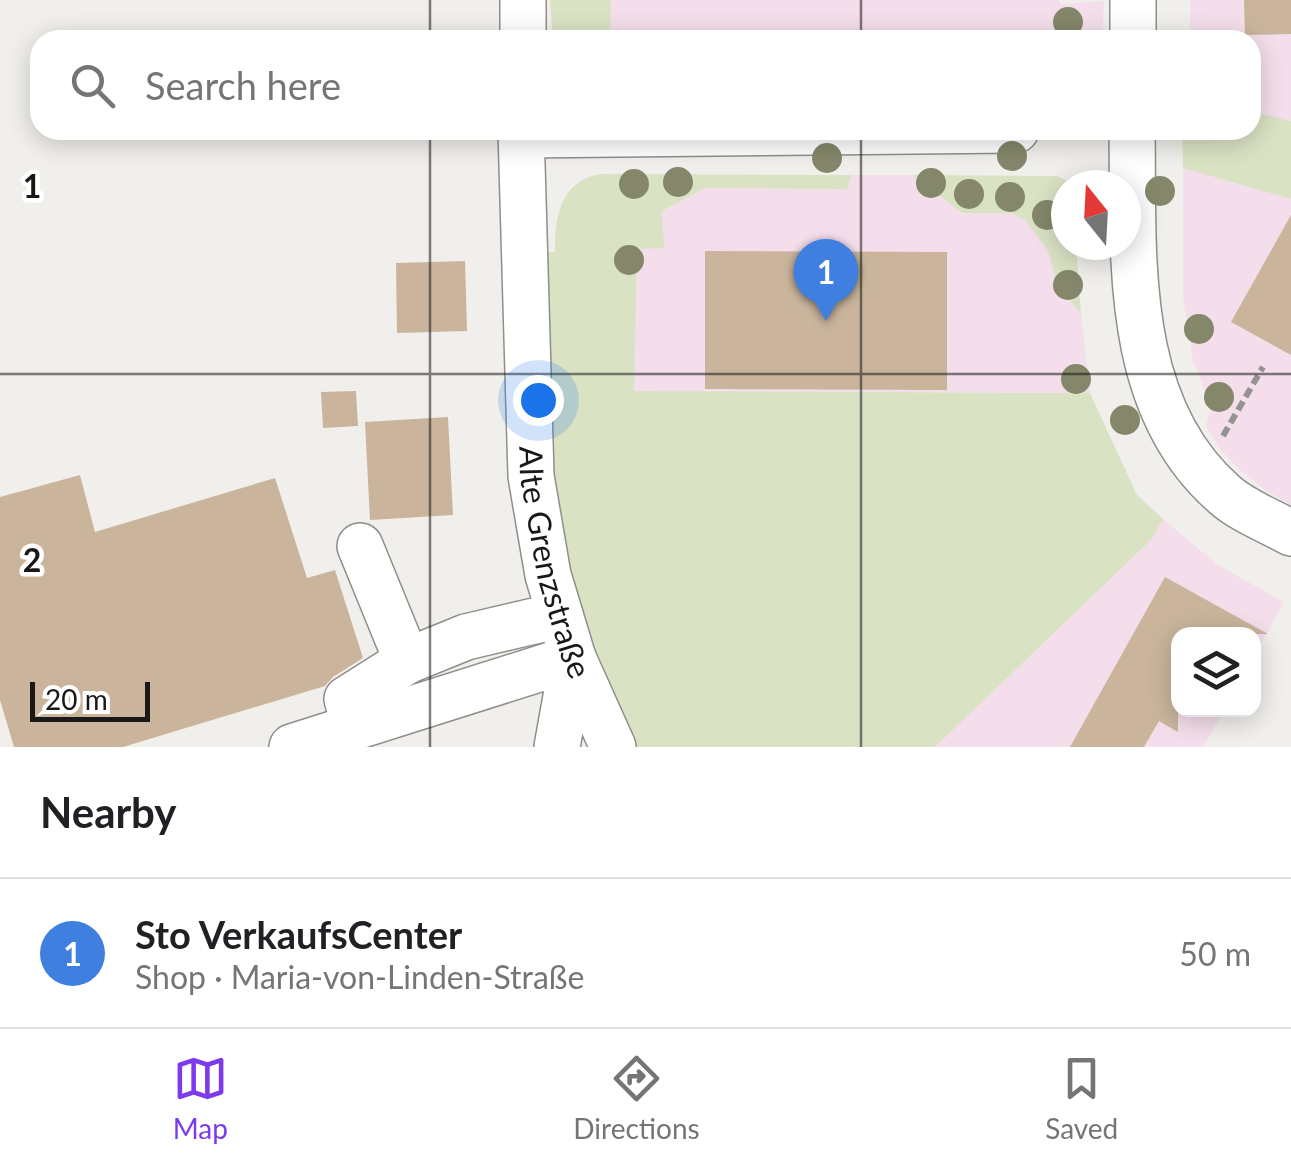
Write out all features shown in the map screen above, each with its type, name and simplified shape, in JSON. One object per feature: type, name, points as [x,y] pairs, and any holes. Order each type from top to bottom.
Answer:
[{"type":"street","points":[[523,30],[524,0]]},
{"type":"street","points":[[1133,0],[1133,30]]},
{"type":"street","name":"Alte Grenzstraße","points":[[521,140],[531,476],[548,576],[573,658],[613,747]]},
{"type":"street","points":[[1132,140],[1134,268],[1144,348],[1162,409],[1193,462],[1227,497],[1291,533]]},
{"type":"street","points":[[360,546],[407,661]]},
{"type":"street","points":[[355,727],[347,699],[407,661],[466,637],[560,615]]},
{"type":"street","points":[[292,747],[573,658],[557,747]]},
{"type":"path","points":[[1203,472],[1262,367]]},
{"type":"shaded area","points":[[611,0],[1059,0],[1060,4],[1104,1],[1103,30],[610,30]]},
{"type":"shaded area","points":[[1190,0],[1291,0],[1291,121],[1261,114],[1261,30],[1190,30]]},
{"type":"shaded area","points":[[1183,168],[1291,199],[1291,505],[1240,470],[1219,448],[1206,426],[1211,405],[1193,362],[1183,297]]},
{"type":"shaded area","points":[[852,175],[912,175],[962,213],[1011,213],[1025,220],[1048,251],[1056,282],[1081,314],[1090,393],[633,391],[637,248],[662,211],[705,188],[847,189]]},
{"type":"shaded area","points":[[1163,519],[1218,565],[1284,602],[1261,644],[1261,627],[1171,627],[1171,717],[1220,717],[1203,747],[935,747],[1152,539]]},
{"type":"green space","points":[[550,0],[611,0],[610,30],[552,30]]},
{"type":"green space","points":[[1261,114],[1291,121],[1291,199],[1183,168],[1182,140],[1261,140]]},
{"type":"green space","points":[[601,174],[852,175],[847,189],[705,188],[662,211],[664,248],[637,249],[634,391],[1090,393],[1137,495],[1163,519],[1152,539],[935,747],[636,747],[632,741],[594,652],[566,560],[554,484],[548,406],[541,252],[555,252],[556,226],[569,192],[587,178]]},
{"type":"green space","points":[[912,175],[1051,176],[1051,260],[1077,260],[1081,314],[1056,282],[1048,251],[1025,220],[1011,213],[962,213]]},
{"type":"building","points":[[1244,0],[1291,0],[1291,34],[1261,35],[1261,30],[1245,30]]},
{"type":"building","points":[[1291,215],[1291,355],[1231,322]]},
{"type":"building","points":[[705,251],[947,252],[947,390],[705,389]]},
{"type":"building","points":[[465,261],[467,331],[397,333],[396,263]]},
{"type":"building","points":[[356,391],[358,426],[323,428],[321,392]]},
{"type":"building","points":[[448,417],[453,515],[370,520],[365,422]]},
{"type":"building","points":[[80,475],[95,532],[275,478],[307,578],[335,570],[363,658],[325,686],[123,747],[14,747],[0,700],[0,497]]},
{"type":"building","points":[[1165,577],[1255,627],[1171,627],[1171,717],[1178,717],[1178,732],[1159,721],[1144,747],[1070,747]]},
{"type":"place","name":"Sto VerkaufsCenter","points":[[826,321]]}]
